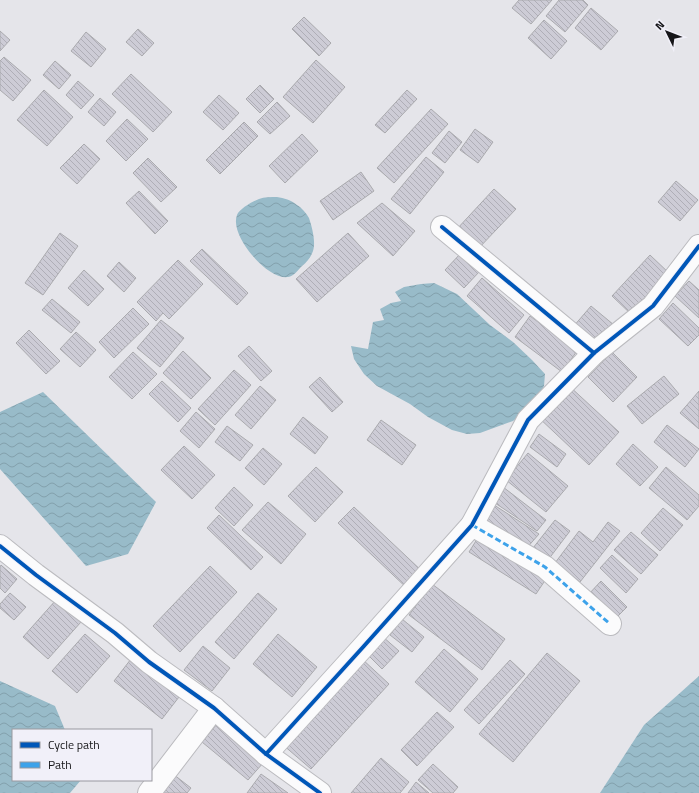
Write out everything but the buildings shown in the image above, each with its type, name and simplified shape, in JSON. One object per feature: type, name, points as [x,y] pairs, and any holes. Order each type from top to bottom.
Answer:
[{"type":"street","points":[[442,227],[594,353]]},
{"type":"street","points":[[266,754],[472,525],[528,420],[594,353],[653,306],[699,246]]},
{"type":"street","points":[[472,525],[544,567],[610,624]]},
{"type":"street","points":[[0,546],[36,575],[115,633],[149,662],[214,708],[266,754],[320,793]]},
{"type":"street","points":[[149,793],[214,708]]},
{"type":"water","points":[[277,197],[295,203],[302,209],[309,218],[313,234],[314,247],[310,257],[296,273],[288,277],[279,276],[270,271],[252,255],[244,244],[236,224],[238,213],[246,206],[261,198]]},
{"type":"water","points":[[434,283],[457,294],[490,325],[513,342],[545,374],[544,386],[536,401],[513,421],[480,433],[467,434],[452,430],[377,386],[364,374],[354,359],[351,346],[368,349],[373,322],[384,320],[380,309],[391,303],[401,301],[395,292],[404,287]]},
{"type":"water","points":[[43,392],[156,502],[128,554],[86,566],[0,469],[0,412]]},
{"type":"water","points":[[699,676],[699,793],[600,793],[644,725]]},
{"type":"water","points":[[0,681],[55,706],[65,729],[12,729],[12,781],[80,781],[70,793],[0,793]]},
{"type":"marked path","points":[[472,525],[545,567],[610,624]]},
{"type":"cycle path","points":[[442,227],[594,353]]},
{"type":"cycle path","points":[[266,754],[472,525],[528,420],[594,353],[653,306],[699,246]]},
{"type":"cycle path","points":[[0,546],[36,575],[115,633],[149,662],[214,708],[266,754],[320,793]]}]
